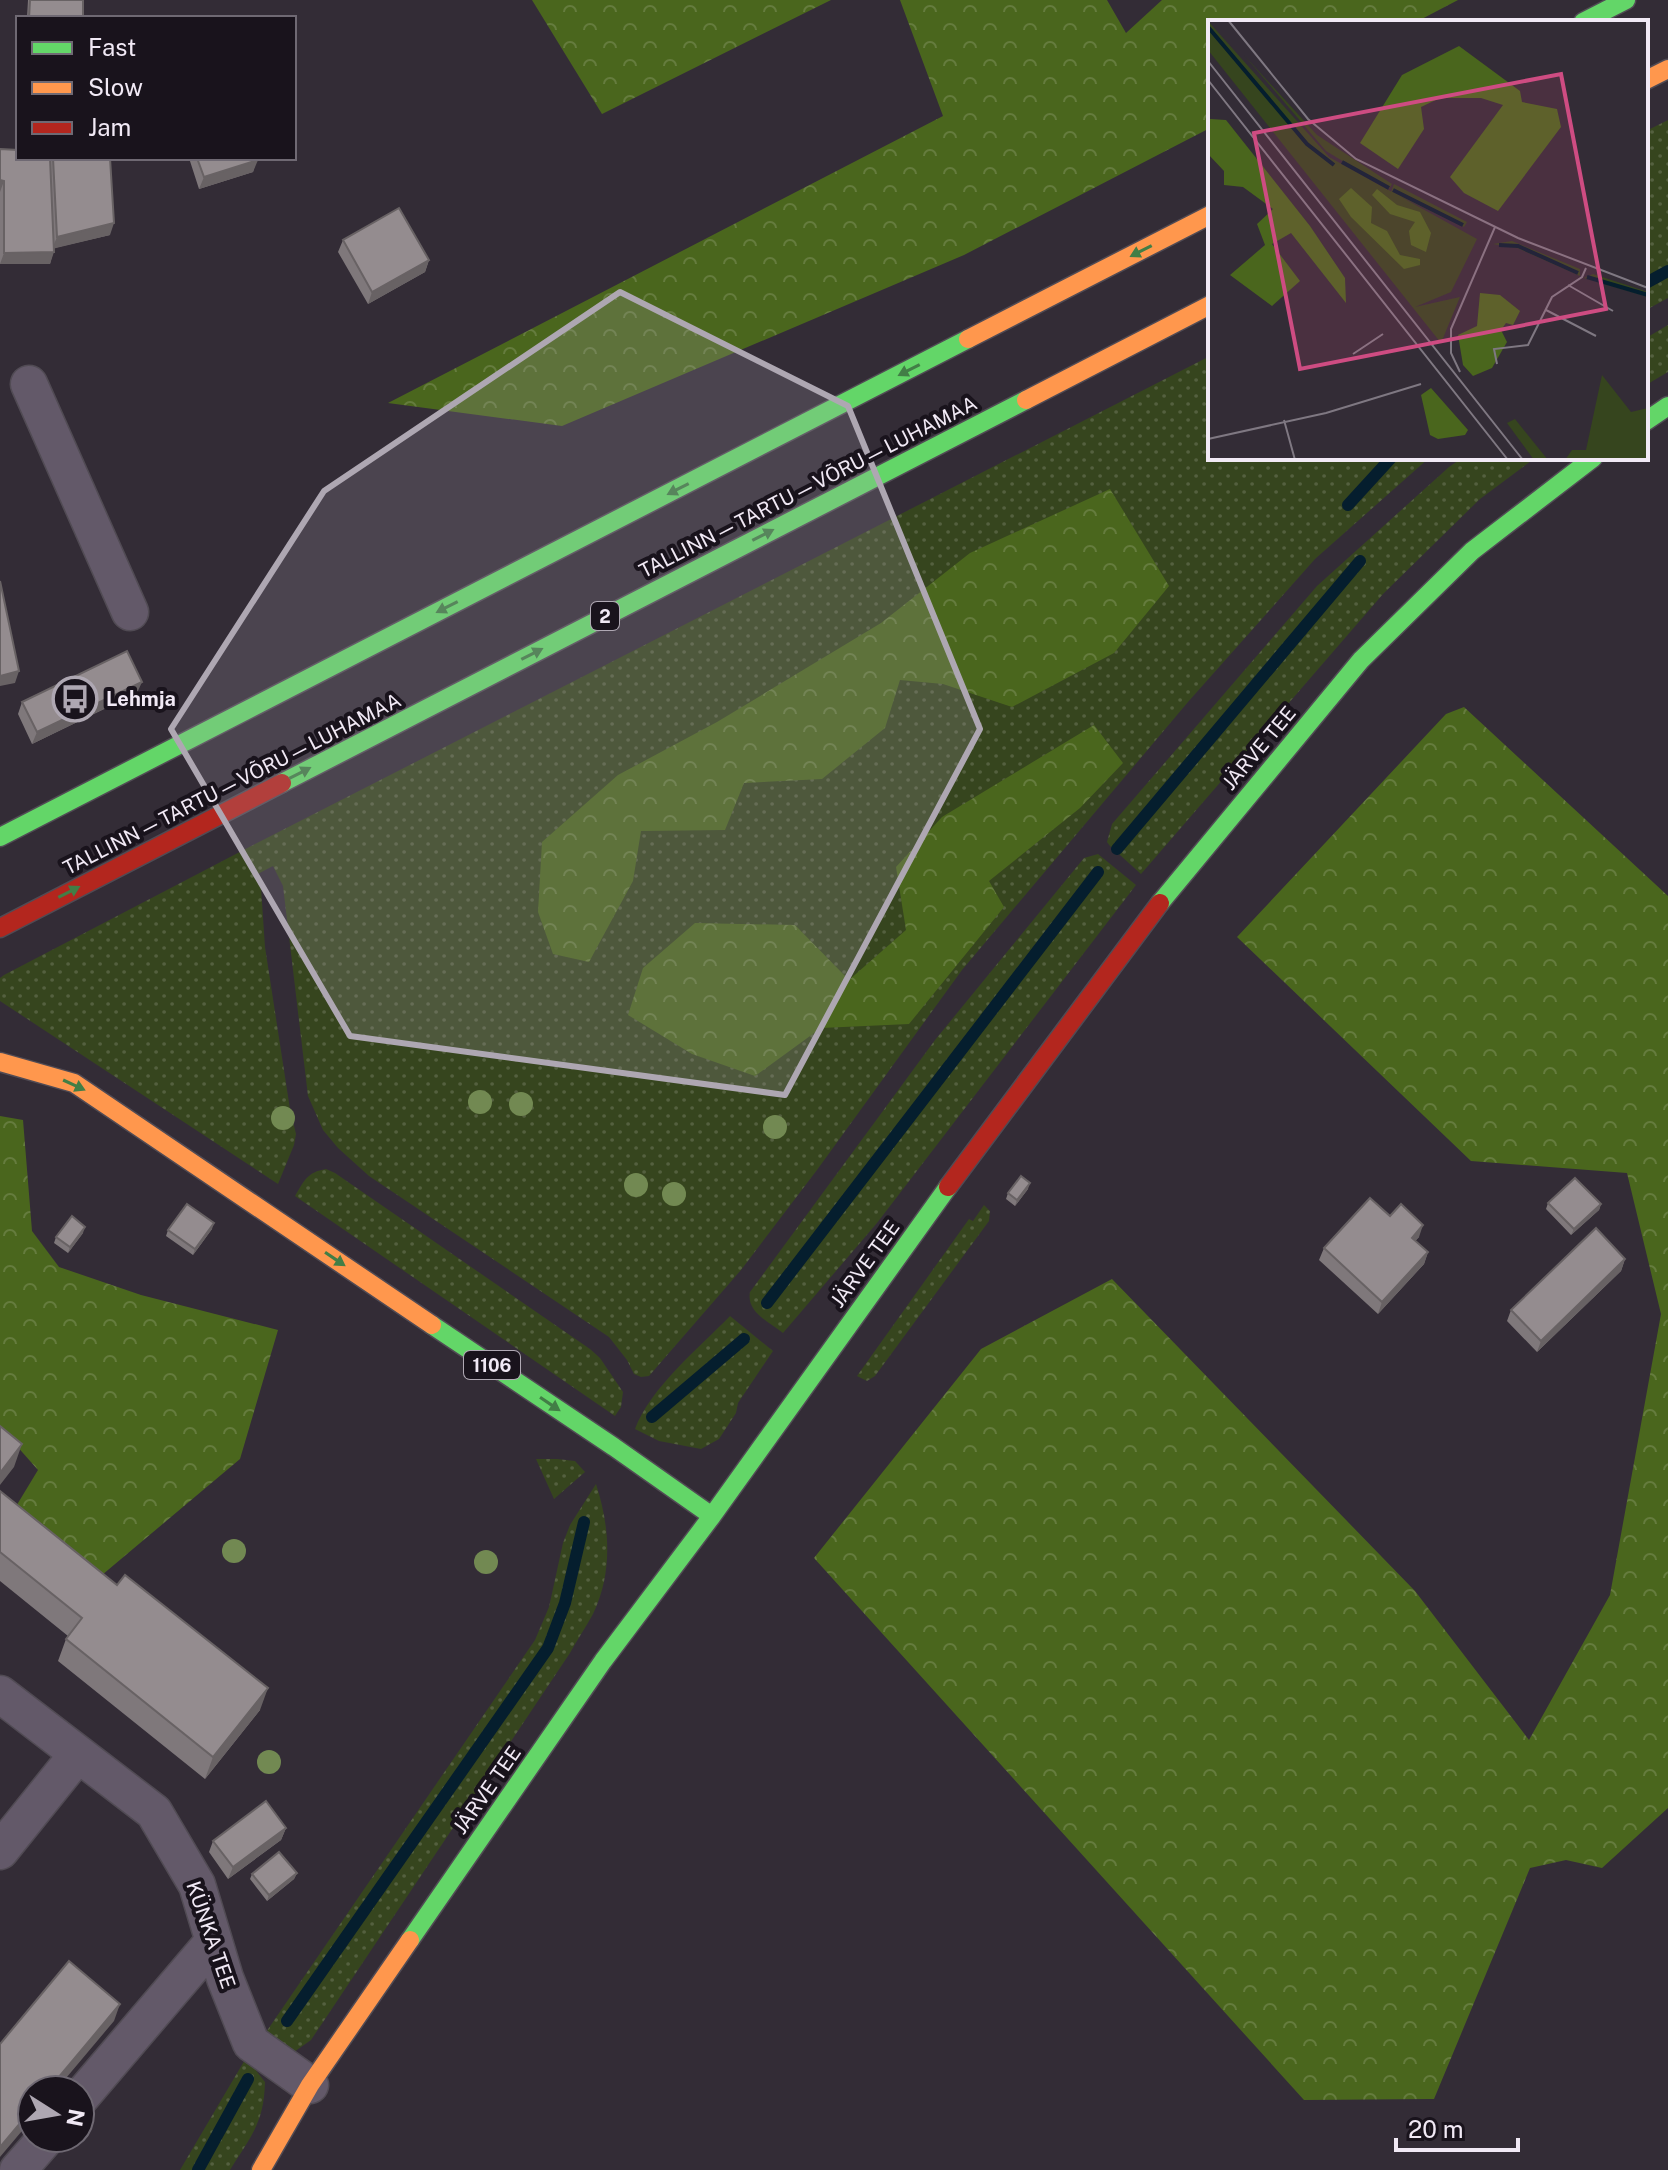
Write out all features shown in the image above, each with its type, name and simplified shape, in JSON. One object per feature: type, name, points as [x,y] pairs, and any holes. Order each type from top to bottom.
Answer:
[{"type":"main road","points":[[1587,20],[1626,0]]},
{"type":"main road","points":[[1648,79],[1668,69]]},
{"type":"main road","points":[[0,837],[1208,216]]},
{"type":"main road","name":"TALLINN — TARTU — VÕRU — LUHAMAA","points":[[0,928],[1208,306]]},
{"type":"main road","points":[[1648,420],[1668,406]]},
{"type":"main road","name":"JÄRVE TEE","points":[[261,2170],[310,2085],[603,1661],[712,1516],[967,1160],[1160,902],[1361,660],[1472,551],[1590,460]]},
{"type":"main road","name":"1106","points":[[0,1062],[74,1083],[712,1516]]},
{"type":"street","points":[[29,384],[130,612]]},
{"type":"street","name":"KÜNKA TEE","points":[[0,1694],[154,1812],[197,1885],[225,1978],[251,2043],[310,2085]]},
{"type":"street","points":[[0,1851],[78,1754]]},
{"type":"street","points":[[96,2079],[213,1942]]},
{"type":"street","points":[[18,2170],[32,2154]]},
{"type":"highlighted area","points":[[620,292],[848,406],[980,729],[785,1095],[350,1036],[171,729],[324,491]]},
{"type":"green space","points":[[532,0],[831,0],[602,114]]},
{"type":"green space","points":[[900,0],[1107,0],[1126,33],[1162,0],[1458,0],[1420,20],[1208,20],[1208,129],[964,255],[562,426],[388,403],[943,116]]},
{"type":"green space","points":[[1668,120],[1668,298],[1648,309],[1648,130]]},
{"type":"green space","points":[[1668,325],[1668,372],[1648,384],[1648,337]]},
{"type":"green space","points":[[1208,357],[1208,460],[1427,460],[1315,559],[1188,702],[962,970],[741,1270],[649,1376],[634,1374],[609,1337],[369,1176],[323,1130],[308,1096],[283,886],[273,866],[254,876],[261,888],[265,947],[296,1134],[278,1184],[0,1001],[0,978],[4,975]]},
{"type":"green space","points":[[1459,460],[1532,460],[1480,499],[1383,594],[1141,874],[1107,842],[1112,824],[1317,586]]},
{"type":"green space","points":[[1110,489],[1169,586],[1114,653],[1012,707],[943,684],[900,680],[885,728],[822,779],[744,783],[725,830],[641,831],[633,881],[589,962],[553,954],[538,912],[542,842],[618,775],[717,722],[881,623],[970,553]]},
{"type":"green space","points":[[1464,707],[1668,896],[1668,1808],[1602,1868],[1566,1860],[1530,1868],[1434,2099],[1304,2100],[814,1558],[981,1349],[1112,1279],[1415,1591],[1529,1740],[1610,1595],[1661,1314],[1627,1173],[1471,1161],[1237,937],[1446,714]]},
{"type":"green space","points":[[1094,725],[1123,763],[1080,808],[989,881],[1004,907],[909,1024],[821,1028],[755,1076],[692,1054],[628,1015],[643,968],[695,923],[795,925],[849,980],[906,930],[896,867],[942,817]]},
{"type":"green space","points":[[1098,854],[1136,885],[877,1223],[783,1333],[755,1311],[750,1292],[935,1040],[1084,858]]},
{"type":"green space","points":[[0,1116],[23,1120],[32,1231],[59,1267],[141,1295],[278,1330],[240,1459],[102,1575],[15,1508],[38,1470],[0,1427]]},
{"type":"green space","points":[[326,1169],[590,1349],[600,1358],[623,1392],[621,1407],[615,1416],[295,1196],[310,1175]]},
{"type":"green space","points":[[984,1205],[990,1211],[989,1221],[875,1376],[867,1381],[857,1376],[969,1219],[973,1221]]},
{"type":"green space","points":[[730,1316],[773,1351],[738,1403],[736,1413],[719,1439],[701,1449],[659,1441],[635,1429],[664,1383]]},
{"type":"green space","points":[[536,1459],[575,1461],[585,1472],[554,1499]]},
{"type":"green space","points":[[596,1484],[607,1549],[604,1582],[593,1614],[311,2040],[294,2052],[264,2035],[535,1640],[549,1607],[570,1525]]},
{"type":"green space","points":[[246,2058],[265,2082],[262,2108],[250,2138],[230,2170],[180,2170]]},
{"type":"building","points":[[30,0],[83,0],[83,16],[29,16]]},
{"type":"building","points":[[0,149],[16,150],[16,160],[50,160],[54,252],[4,253],[4,181],[0,180]]},
{"type":"building","points":[[53,160],[110,160],[114,223],[57,237]]},
{"type":"building","points":[[198,160],[258,160],[204,177]]},
{"type":"building","points":[[399,208],[429,260],[372,292],[343,240]]},
{"type":"building","points":[[0,581],[19,671],[0,676]]},
{"type":"building","points":[[127,651],[142,682],[37,732],[22,702]]},
{"type":"building","points":[[1021,1176],[1030,1183],[1017,1200],[1008,1193]]},
{"type":"building","points":[[1575,1178],[1601,1204],[1574,1229],[1548,1203]]},
{"type":"building","points":[[1370,1198],[1390,1216],[1401,1204],[1423,1225],[1412,1238],[1428,1252],[1382,1302],[1324,1248]]},
{"type":"building","points":[[187,1204],[214,1223],[195,1249],[168,1230]]},
{"type":"building","points":[[72,1216],[85,1227],[70,1247],[56,1237]]},
{"type":"building","points":[[1596,1228],[1625,1259],[1541,1341],[1511,1310]]},
{"type":"building","points":[[0,1426],[22,1444],[0,1473]]},
{"type":"building","points":[[0,1491],[117,1585],[125,1575],[268,1688],[213,1757],[66,1639],[82,1618],[0,1552]]},
{"type":"building","points":[[266,1801],[286,1828],[233,1867],[213,1841]]},
{"type":"building","points":[[279,1852],[297,1873],[269,1895],[252,1874]]},
{"type":"building","points":[[69,1961],[120,2004],[61,2074],[16,2074],[16,2128],[0,2147],[0,2044]]},
{"type":"waterway","points":[[1648,282],[1668,271]]},
{"type":"waterway","points":[[1348,505],[1389,460]]},
{"type":"waterway","points":[[1117,849],[1360,561]]},
{"type":"waterway","points":[[767,1303],[1098,872]]},
{"type":"waterway","points":[[652,1417],[744,1339]]},
{"type":"waterway","points":[[287,2021],[548,1648],[565,1603],[584,1522]]},
{"type":"waterway","points":[[198,2170],[248,2079]]},
{"type":"traffic: fast","points":[[1587,20],[1626,0]]},
{"type":"traffic: fast","points":[[0,837],[968,339]]},
{"type":"traffic: fast","points":[[282,783],[1026,400]]},
{"type":"traffic: fast","points":[[1648,420],[1668,406]]},
{"type":"traffic: fast","points":[[1160,903],[1361,660],[1472,551],[1590,460]]},
{"type":"traffic: fast","points":[[410,1940],[603,1661],[712,1516],[948,1187]]},
{"type":"traffic: fast","points":[[432,1325],[712,1516]]},
{"type":"traffic: slow","points":[[1648,79],[1668,69]]},
{"type":"traffic: slow","points":[[968,339],[1208,216]]},
{"type":"traffic: slow","points":[[1026,400],[1208,306]]},
{"type":"traffic: slow","points":[[0,1062],[74,1083],[432,1325]]},
{"type":"traffic: slow","points":[[261,2170],[310,2085],[410,1940]]},
{"type":"traffic: jam","points":[[0,928],[282,783]]},
{"type":"traffic: jam","points":[[948,1187],[1160,903]]},
{"type":"place","name":"Lehmja","points":[[75,699]]}]
